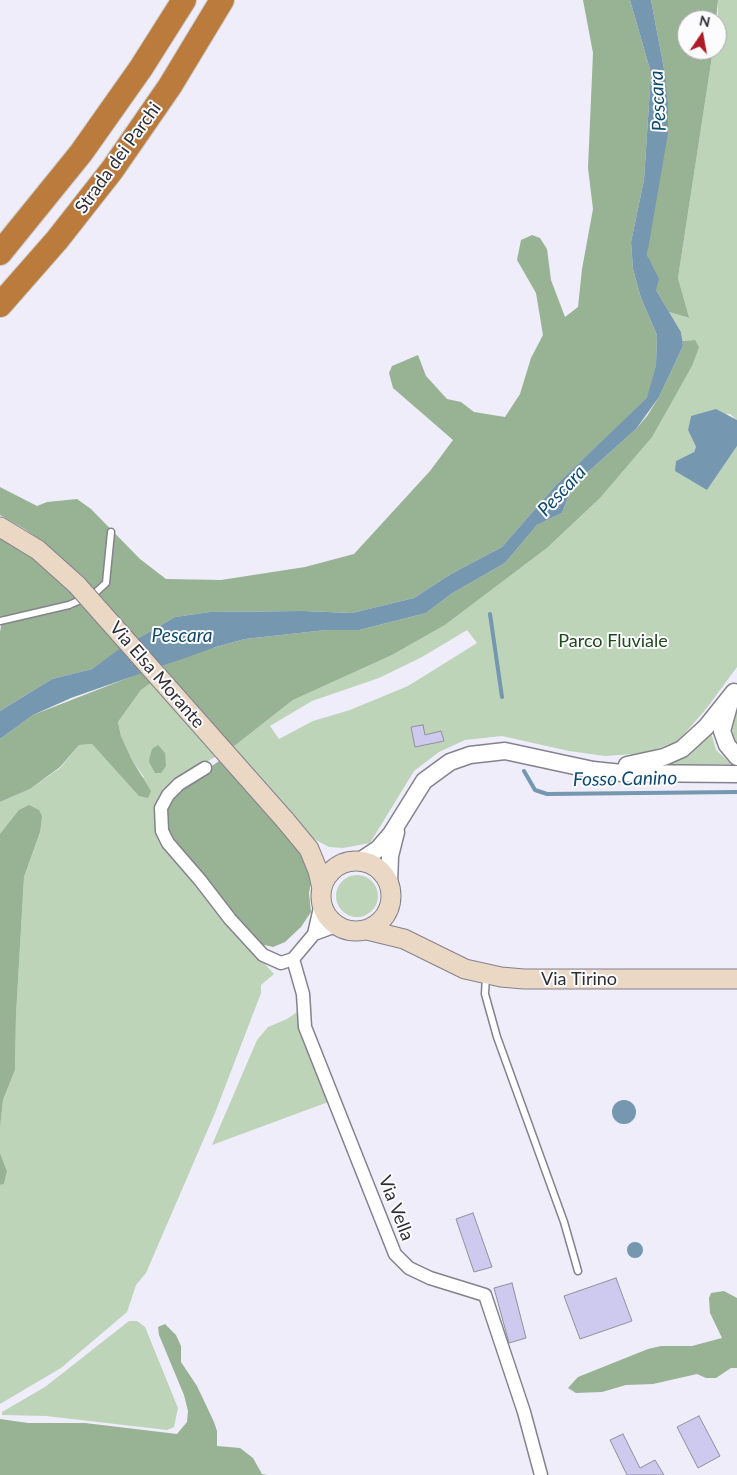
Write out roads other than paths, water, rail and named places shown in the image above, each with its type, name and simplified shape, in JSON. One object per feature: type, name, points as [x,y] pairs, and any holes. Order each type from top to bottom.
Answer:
[{"type":"highway","name":"Strada dei Parchi","points":[[0,253],[71,166],[141,68],[184,0]]},
{"type":"highway","name":"Strada dei Parchi","points":[[0,305],[57,240],[112,170],[170,86],[222,0]]},
{"type":"main road","name":"Via Elsa Morante","points":[[0,527],[38,550],[77,585],[300,837],[314,859],[322,896]]},
{"type":"main road","name":"Via Elsa Morante","points":[[300,837],[322,852],[354,862]]},
{"type":"main road","points":[[354,862],[375,866],[389,883],[392,894],[391,906],[382,921],[367,930],[346,930],[336,926],[326,916],[322,896],[329,874],[354,862]]},
{"type":"main road","name":"Via Tirino","points":[[391,906],[410,936],[425,950]]},
{"type":"main road","name":"Via Tirino","points":[[367,930],[398,937],[464,968],[486,974],[524,979],[737,979]]},
{"type":"street","points":[[736,690],[725,717],[722,731],[728,746],[737,757]]},
{"type":"street","points":[[593,770],[646,762],[674,754],[695,739],[736,690]]},
{"type":"street","points":[[354,862],[383,844],[403,816],[417,790],[428,777],[450,762],[470,755],[510,752],[593,770],[622,773],[737,774]]},
{"type":"street","points":[[205,768],[179,784],[168,794],[161,808],[162,831],[168,843],[230,919],[263,955],[281,963],[293,959],[314,934],[322,896]]},
{"type":"street","points":[[389,883],[392,848],[403,816]]},
{"type":"street","points":[[314,934],[336,926]]},
{"type":"street","name":"Via Vella","points":[[293,959],[303,994],[305,1027],[395,1254],[409,1268],[430,1278],[485,1295],[524,1412],[541,1475]]},
{"type":"lane","points":[[0,621],[69,605],[94,594],[106,583],[110,532]]},
{"type":"lane","points":[[486,974],[485,994],[497,1037],[564,1222],[578,1271]]},
{"type":"water","name":"Pescara","points":[[630,0],[651,0],[665,74],[668,133],[647,255],[659,279],[656,290],[681,332],[683,346],[659,397],[636,429],[579,480],[569,495],[562,513],[537,525],[505,563],[451,594],[426,613],[359,630],[326,630],[245,639],[216,647],[71,698],[33,715],[0,739],[0,711],[52,679],[92,669],[118,650],[175,617],[210,612],[303,611],[352,613],[414,598],[451,574],[502,547],[555,486],[647,398],[656,365],[657,335],[641,298],[633,269],[631,242],[644,180],[651,73]]},
{"type":"water","points":[[716,409],[737,420],[737,446],[707,490],[675,471],[676,461],[694,452],[696,447],[688,430],[691,416]]},
{"type":"water","points":[[624,1100],[632,1104],[636,1112],[632,1120],[624,1124],[616,1120],[612,1112],[616,1104]]},
{"type":"water","points":[[635,1242],[641,1244],[643,1250],[641,1256],[635,1258],[629,1256],[627,1250],[629,1244]]},
{"type":"waterway","name":"Fosso Canino","points":[[490,614],[502,697]]},
{"type":"waterway","name":"Fosso Canino","points":[[524,771],[535,790],[547,794],[737,792]]},
{"type":"park label","name":"Parco Fluviale","points":[[613,641]]}]
